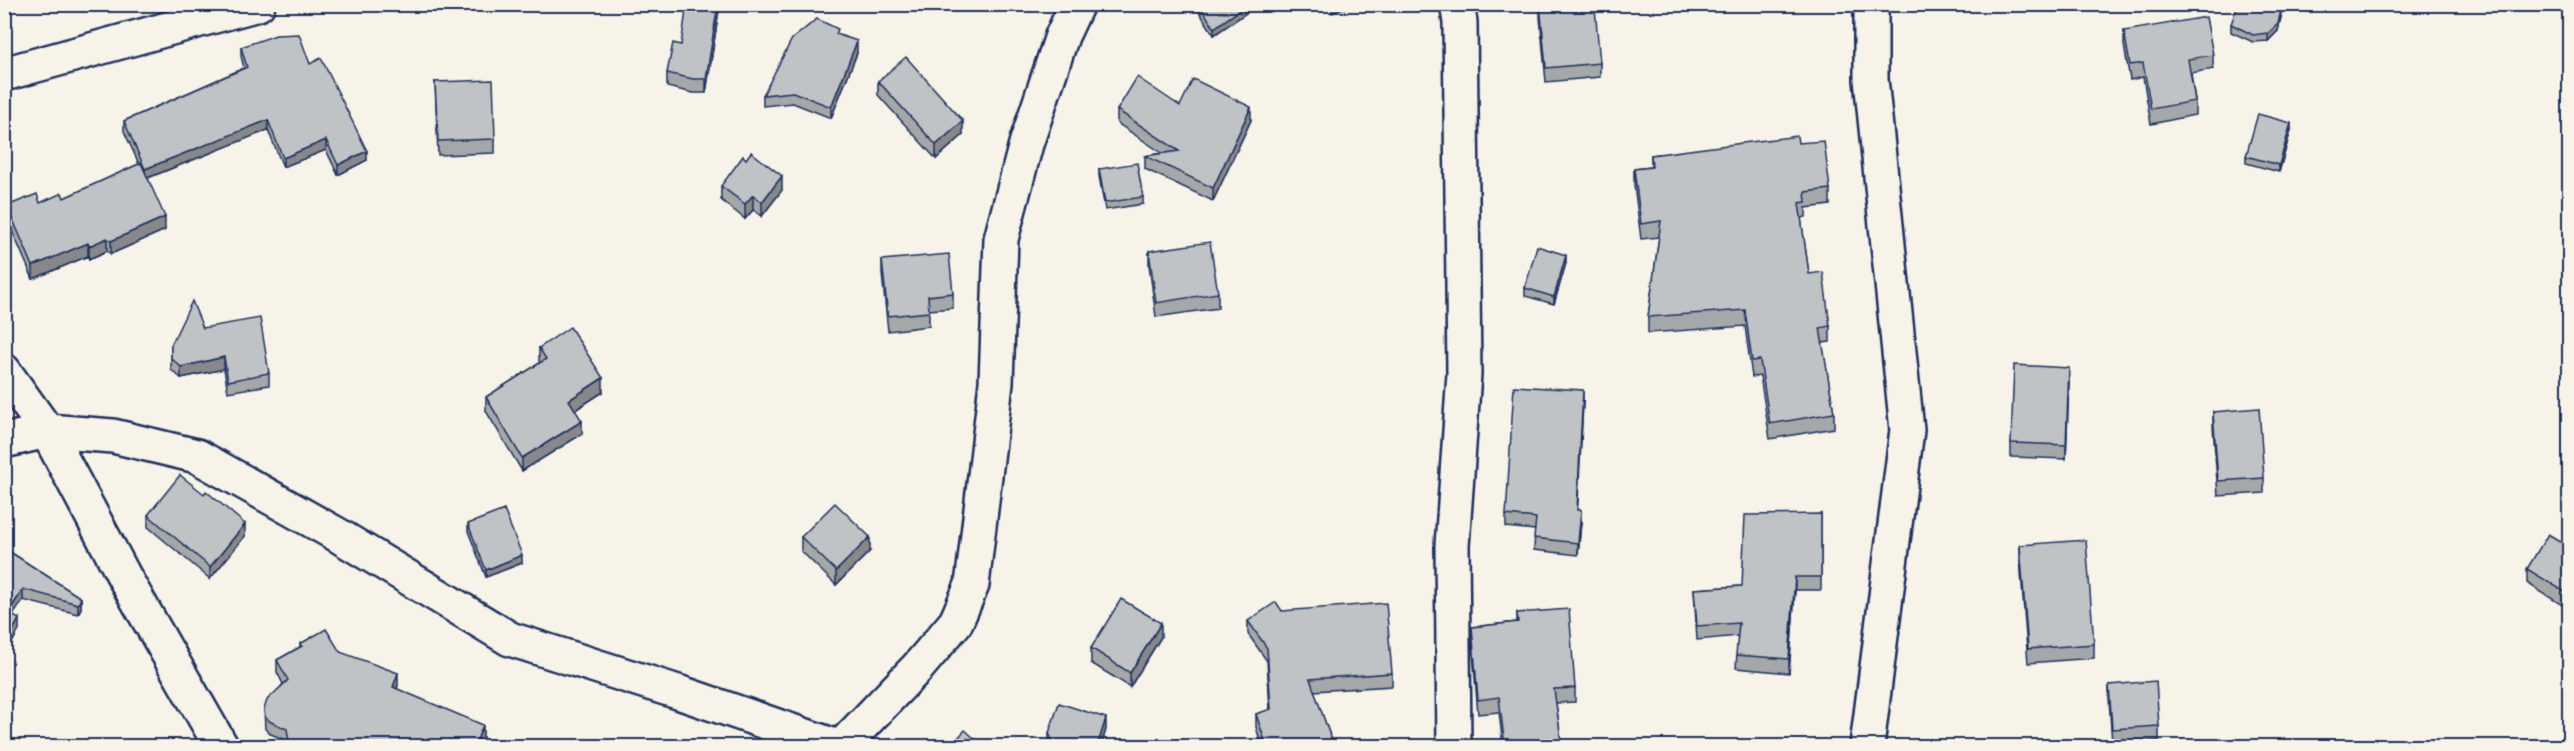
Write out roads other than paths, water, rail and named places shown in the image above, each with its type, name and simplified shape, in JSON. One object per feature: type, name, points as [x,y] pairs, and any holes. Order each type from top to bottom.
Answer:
[{"type":"street","points":[[4,74],[258,4]]},
{"type":"street","points":[[842,747],[918,667],[956,622],[972,585],[996,382],[1001,239],[1026,144],[1062,36],[1077,4]]},
{"type":"street","points":[[1454,747],[1452,546],[1464,374],[1460,22],[1457,4]]},
{"type":"street","points":[[1867,747],[1907,430],[1871,80],[1871,4]]},
{"type":"street","points":[[4,371],[47,431],[126,580],[221,747]]},
{"type":"street","points":[[4,441],[47,431],[113,436],[197,456],[336,534],[510,639],[681,693],[835,747]]}]
